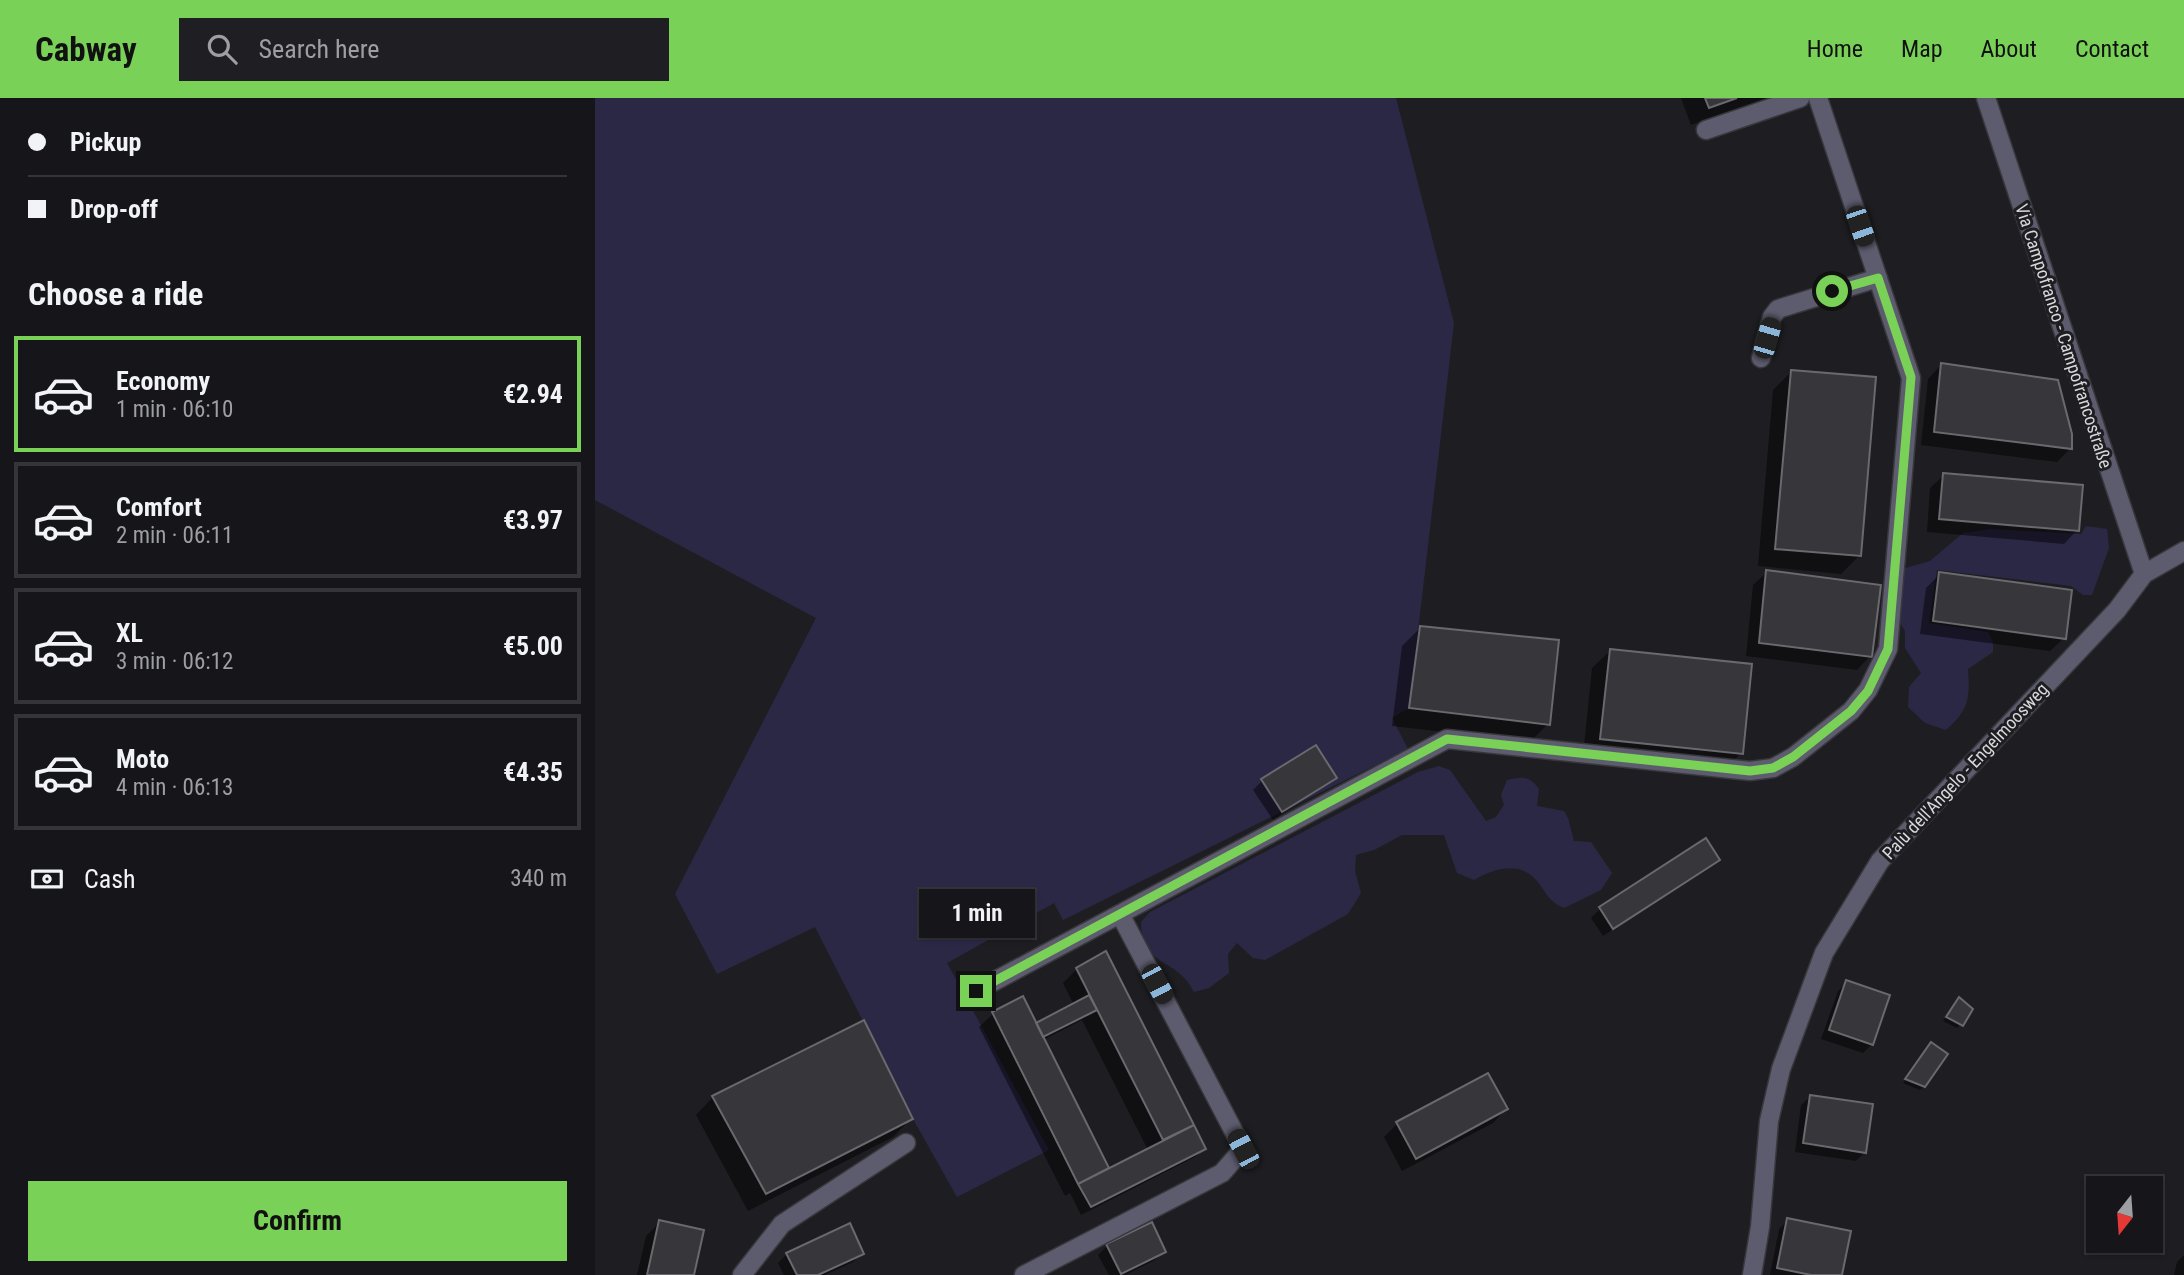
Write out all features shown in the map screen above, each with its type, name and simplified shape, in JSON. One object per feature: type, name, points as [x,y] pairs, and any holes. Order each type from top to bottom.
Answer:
[{"type":"street","points":[[1706,130],[1800,98]]},
{"type":"street","points":[[976,991],[1447,739],[1750,771],[1773,768],[1816,741],[1851,711],[1868,691],[1888,649],[1911,377],[1818,98]]},
{"type":"street","name":"Via Campofranco - Campofrancostraße","points":[[1986,98],[2144,574]]},
{"type":"street","points":[[1761,358],[1772,317],[1778,309],[1878,278]]},
{"type":"street","name":"Palù dell'Angelo - Engelmoosweg","points":[[1752,1275],[1760,1227],[1769,1121],[1781,1069],[1823,953],[1880,861],[2117,610],[2144,574],[2184,551]]},
{"type":"street","points":[[1024,1275],[1222,1173],[1243,1149],[1120,914]]},
{"type":"street","points":[[743,1275],[782,1224],[907,1143]]},
{"type":"shaded area","points":[[595,98],[1396,98],[1454,323],[1409,708],[1392,718],[1408,749],[1063,920],[1054,903],[947,963],[1049,1150],[957,1197],[913,1119],[815,927],[717,974],[675,894],[816,618],[595,500]]},
{"type":"shaded area","points":[[2086,526],[2107,529],[2109,548],[2092,595],[2083,595],[2071,586],[1937,570],[1929,623],[1988,632],[1993,642],[1993,652],[1968,669],[1969,688],[1966,703],[1954,723],[1946,730],[1925,723],[1908,707],[1909,687],[1921,673],[1905,648],[1905,631],[1895,614],[1902,569],[1930,561],[1963,533],[1990,529],[2081,534]]},
{"type":"shaded area","points":[[1439,766],[1450,770],[1486,821],[1496,817],[1504,805],[1501,795],[1507,780],[1521,778],[1532,781],[1539,789],[1537,806],[1564,811],[1574,841],[1591,842],[1612,873],[1601,890],[1564,908],[1551,900],[1537,881],[1523,870],[1506,868],[1474,880],[1457,873],[1444,835],[1402,835],[1374,850],[1356,855],[1355,871],[1361,893],[1348,914],[1265,960],[1253,958],[1237,943],[1228,954],[1229,973],[1209,988],[1194,992],[1187,980],[1147,948],[1141,922],[1150,912],[1418,772]]},
{"type":"building","points":[[1705,98],[1737,98],[1709,108]]},
{"type":"building","points":[[1941,363],[2058,380],[2072,434],[2072,449],[1934,432]]},
{"type":"building","points":[[1791,370],[1876,377],[1861,556],[1775,549]]},
{"type":"building","points":[[1943,473],[2083,485],[2079,531],[1939,519]]},
{"type":"building","points":[[1766,570],[1881,585],[1872,657],[1759,643]]},
{"type":"building","points":[[1939,572],[2072,590],[2066,639],[1933,621]]},
{"type":"building","points":[[1420,626],[1559,640],[1550,725],[1409,708]]},
{"type":"building","points":[[1610,649],[1752,664],[1743,754],[1600,739]]},
{"type":"building","points":[[1316,745],[1337,778],[1282,812],[1261,779]]},
{"type":"building","points":[[1706,838],[1720,860],[1613,929],[1599,907]]},
{"type":"building","points":[[1106,951],[1194,1125],[1163,1140],[1076,968]]},
{"type":"building","points":[[1846,980],[1890,995],[1873,1045],[1829,1030]]},
{"type":"building","points":[[1089,995],[1097,1010],[1043,1037],[1036,1023]]},
{"type":"building","points":[[1023,996],[1109,1168],[1078,1184],[992,1012]]},
{"type":"building","points":[[1959,997],[1973,1009],[1963,1026],[1946,1017]]},
{"type":"building","points":[[864,1020],[913,1119],[766,1194],[712,1096]]},
{"type":"building","points":[[1931,1042],[1948,1054],[1925,1087],[1905,1079]]},
{"type":"building","points":[[1488,1073],[1508,1109],[1416,1159],[1396,1122]]},
{"type":"building","points":[[1810,1095],[1873,1104],[1866,1153],[1803,1143]]},
{"type":"building","points":[[1194,1125],[1206,1149],[1091,1207],[1078,1184]]},
{"type":"building","points":[[1787,1218],[1851,1231],[1842,1275],[1811,1275],[1777,1268]]},
{"type":"building","points":[[659,1220],[704,1230],[694,1275],[647,1275]]},
{"type":"building","points":[[1152,1222],[1166,1252],[1121,1274],[1106,1244]]},
{"type":"building","points":[[850,1223],[864,1254],[818,1275],[797,1275],[786,1253]]},
{"type":"route","points":[[976,991],[1447,739],[1750,771],[1773,768],[1816,741],[1851,711],[1868,691],[1888,649],[1911,377],[1878,278],[1832,291]]}]
